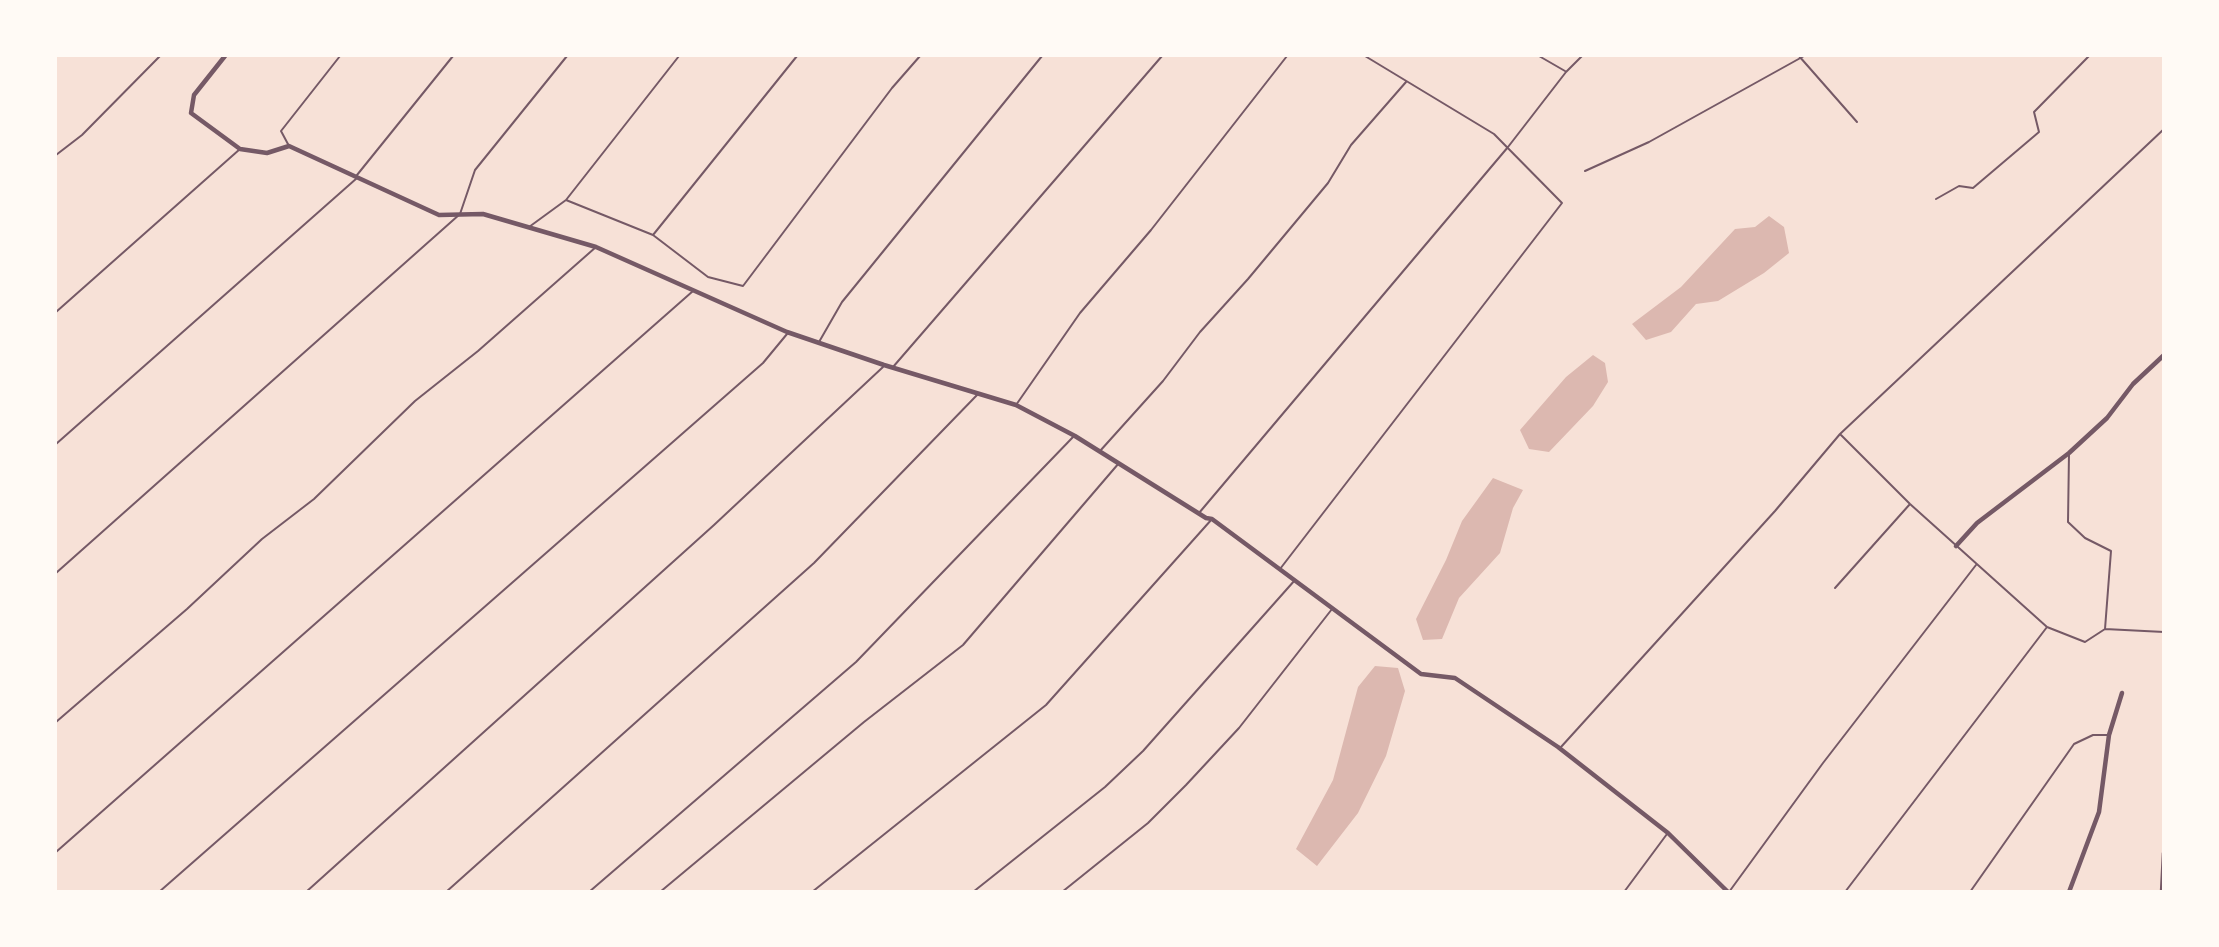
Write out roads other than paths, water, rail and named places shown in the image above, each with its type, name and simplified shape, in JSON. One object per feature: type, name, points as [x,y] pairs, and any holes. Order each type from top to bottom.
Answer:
[{"type":"street","points":[[225,56],[194,94],[191,113],[240,149],[267,153],[289,146],[439,215],[483,214],[527,229],[596,247],[788,332],[884,365],[1016,405],[1074,436],[1212,519],[1421,674],[1455,678],[1560,748],[1668,833],[1729,891]]},
{"type":"street","points":[[1956,546],[1977,523],[2069,453],[2107,418],[2133,384],[2163,355]]},
{"type":"street","points":[[2069,891],[2098,812],[2109,735],[2122,693]]},
{"type":"street","points":[[2162,891],[2163,853]]},
{"type":"lane","points":[[56,155],[82,135],[160,56]]},
{"type":"lane","points":[[289,146],[281,131],[340,56]]},
{"type":"lane","points":[[56,444],[358,176],[453,56]]},
{"type":"lane","points":[[56,573],[460,214],[475,170],[567,56]]},
{"type":"lane","points":[[527,229],[566,200],[679,56]]},
{"type":"lane","points":[[652,236],[797,56]]},
{"type":"lane","points":[[566,200],[652,236],[708,277],[743,286],[892,88],[920,56]]},
{"type":"lane","points":[[819,342],[842,302],[1042,56]]},
{"type":"lane","points":[[893,367],[1162,56]]},
{"type":"lane","points":[[1016,405],[1080,313],[1151,230],[1287,56]]},
{"type":"lane","points":[[1280,568],[1562,203],[1494,134],[1365,56]]},
{"type":"lane","points":[[1539,56],[1566,72]]},
{"type":"lane","points":[[1199,513],[1508,147],[1566,72],[1582,56]]},
{"type":"lane","points":[[1585,171],[1649,142],[1804,56]]},
{"type":"lane","points":[[1936,199],[1959,186],[1973,188],[2039,132],[2034,112],[2089,56]]},
{"type":"lane","points":[[1800,57],[1857,122]]},
{"type":"lane","points":[[1100,451],[1163,381],[1200,332],[1321,192],[1351,146],[1407,81]]},
{"type":"lane","points":[[1560,748],[1775,511],[1840,434],[2163,129]]},
{"type":"lane","points":[[56,312],[240,149]]},
{"type":"lane","points":[[56,722],[187,609],[262,539],[314,499],[415,401],[478,351],[596,247]]},
{"type":"lane","points":[[56,852],[694,290]]},
{"type":"lane","points":[[159,891],[763,363],[788,332]]},
{"type":"lane","points":[[306,891],[714,525],[884,365]]},
{"type":"lane","points":[[446,891],[814,563],[978,394]]},
{"type":"lane","points":[[1840,434],[1910,504],[2047,627],[2085,642],[2105,629],[2163,632]]},
{"type":"lane","points":[[589,891],[855,662],[1074,436]]},
{"type":"lane","points":[[2069,453],[2068,522],[2085,538],[2111,551],[2105,629]]},
{"type":"lane","points":[[660,891],[864,722],[963,645],[1120,462]]},
{"type":"lane","points":[[1835,588],[1910,504]]},
{"type":"lane","points":[[812,891],[1046,705],[1212,519]]},
{"type":"lane","points":[[1729,891],[1823,763],[1976,565]]},
{"type":"lane","points":[[973,891],[1061,823],[1143,752],[1295,580]]},
{"type":"lane","points":[[1062,891],[1148,823],[1186,785],[1239,728],[1332,609]]},
{"type":"lane","points":[[1845,891],[2047,627]]},
{"type":"lane","points":[[1970,891],[2074,744],[2093,735],[2109,735]]},
{"type":"lane","points":[[1624,891],[1668,833]]}]
